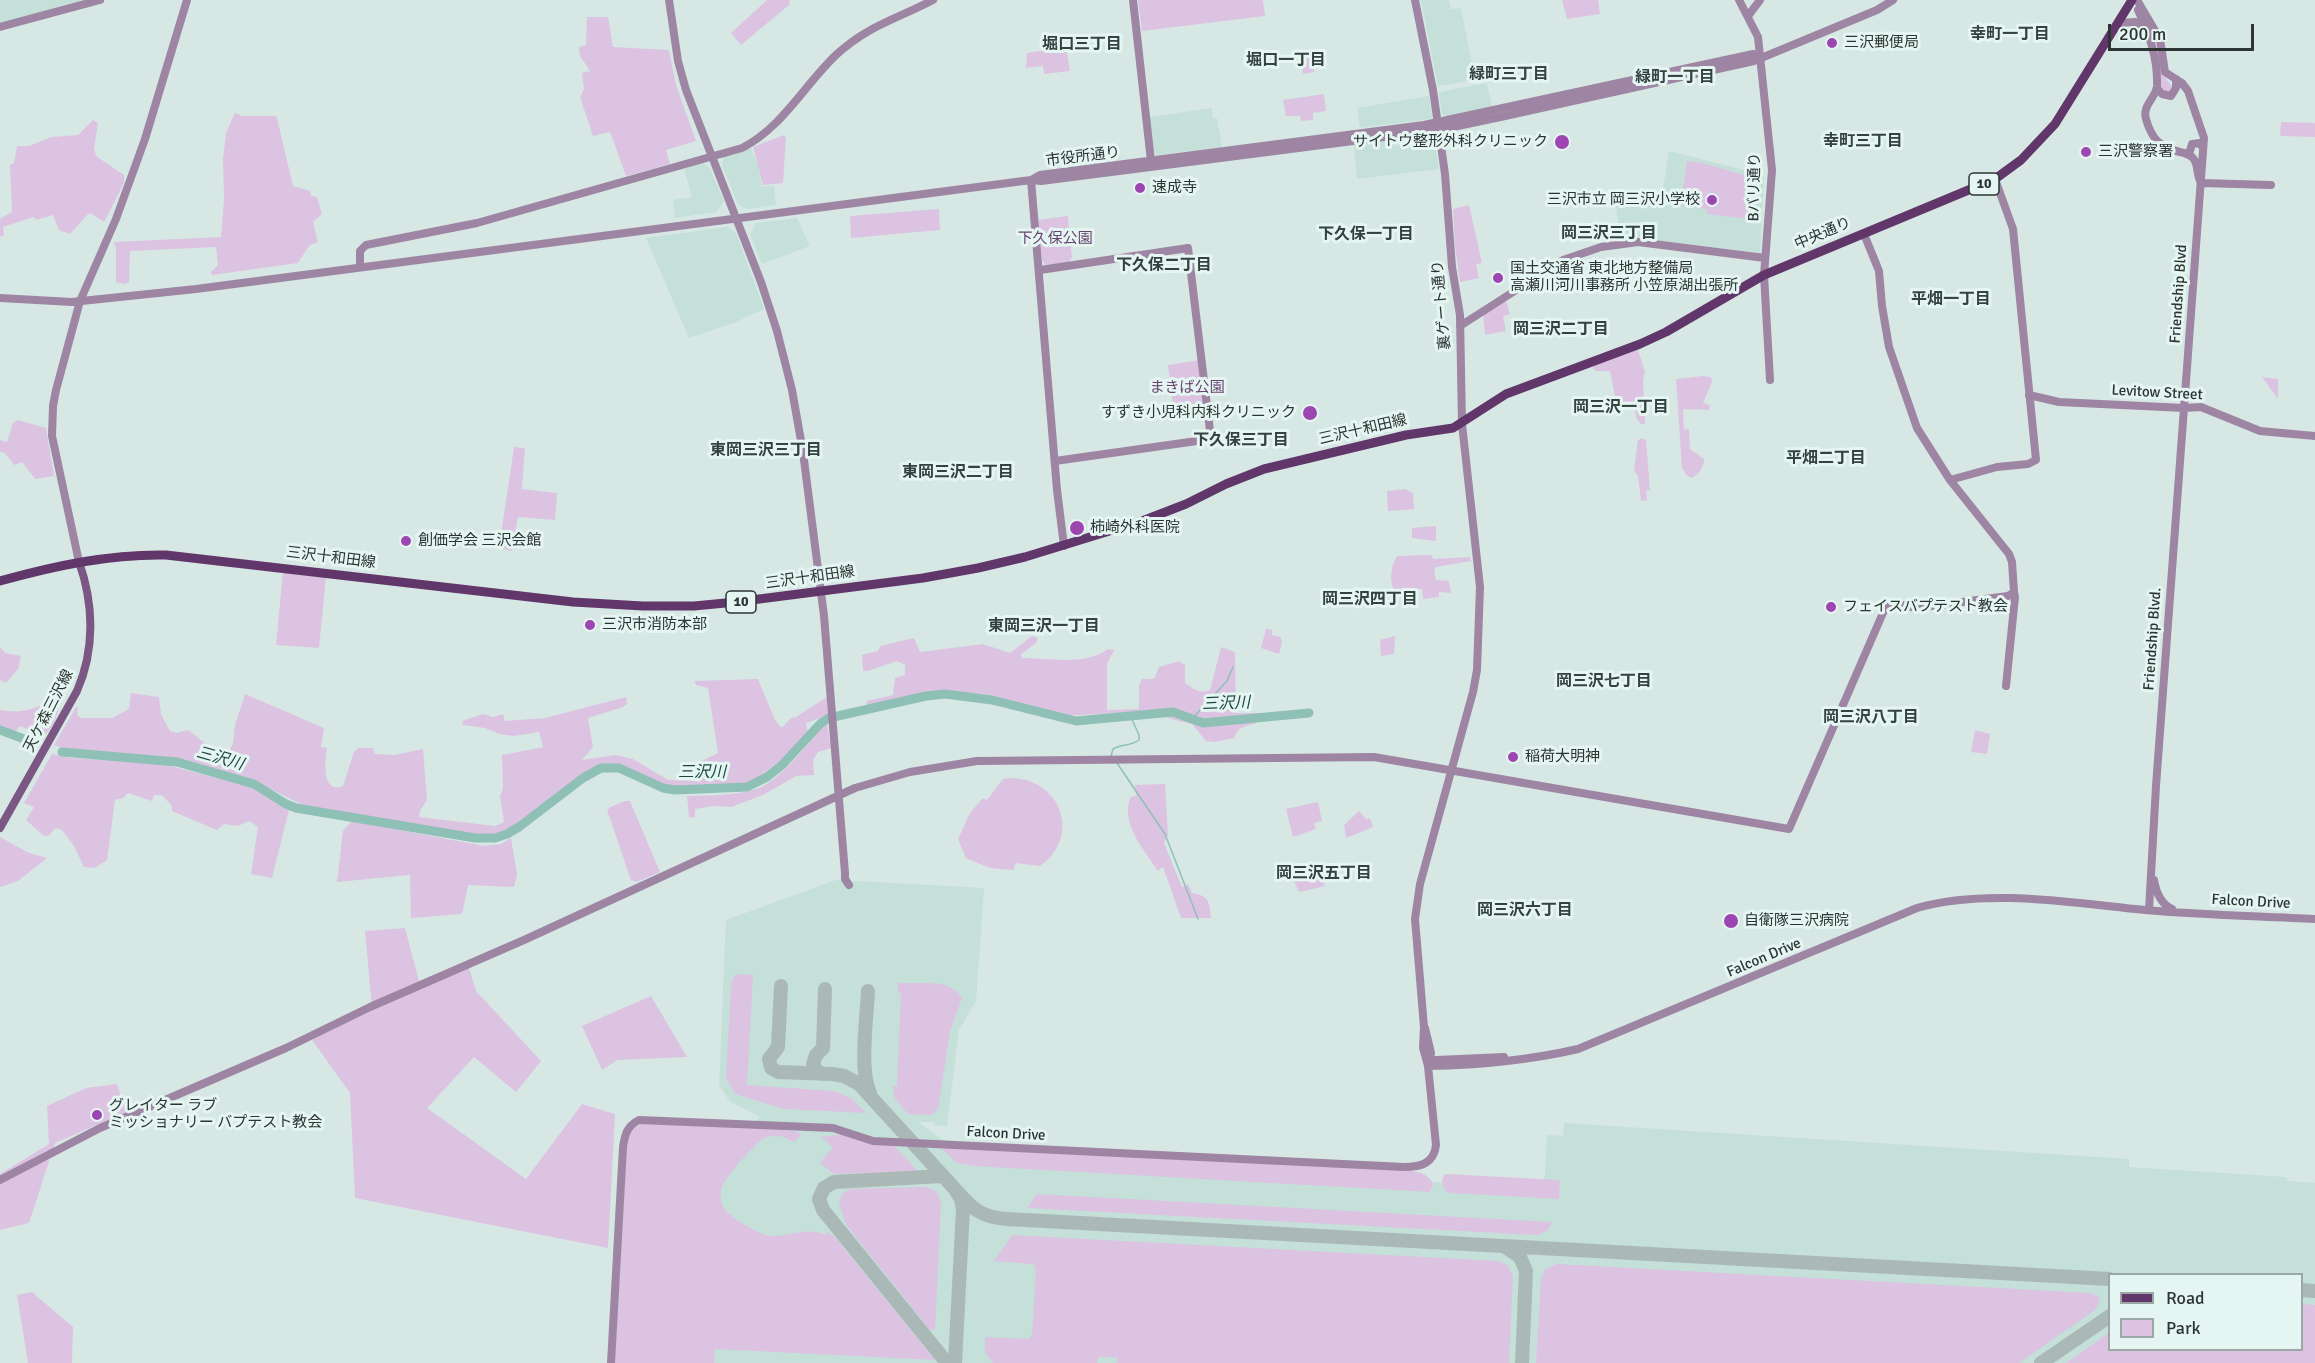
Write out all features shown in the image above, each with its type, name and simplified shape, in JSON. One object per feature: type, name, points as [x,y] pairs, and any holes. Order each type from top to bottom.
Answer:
[{"type":"main road","name":"中央通り","points":[[1462,424],[1491,402],[1506,394],[1666,332],[1764,275],[1995,179],[2021,160],[2055,124],[2118,23],[2135,0]]},
{"type":"main road","name":"三沢十和田線","points":[[0,581],[80,562],[125,555],[176,555],[573,602],[643,606],[703,605],[961,572],[1007,562],[1173,510],[1226,484],[1264,469],[1371,442],[1454,428],[1462,424]]},
{"type":"main road","name":"天ケ森三沢線","points":[[0,828],[72,700],[86,668],[91,632],[88,596],[80,562]]},
{"type":"street","points":[[0,27],[100,0]]},
{"type":"street","points":[[80,562],[54,448],[52,421],[56,390],[80,301],[116,219],[145,139],[187,0]]},
{"type":"street","points":[[669,0],[678,61],[686,90],[764,292],[792,390],[803,452],[820,591],[834,723],[845,879],[849,885]]},
{"type":"street","points":[[360,267],[360,252],[366,245],[477,223],[742,148],[770,130],[834,57],[865,32],[933,0]]},
{"type":"street","points":[[1133,0],[1153,164]]},
{"type":"street","name":"裏ゲート通り","points":[[1415,0],[1448,196],[1452,267],[1460,326],[1462,424],[1480,587],[1478,646],[1473,692],[1416,906],[1416,935],[1424,1027]]},
{"type":"street","name":"Bバリ通り","points":[[1739,0],[1758,38],[1772,170],[1764,275],[1770,380]]},
{"type":"street","points":[[1748,16],[1760,0]]},
{"type":"street","name":"市役所通り","points":[[0,298],[53,302],[80,301],[196,289],[1032,180],[1040,175],[1153,164],[1438,126],[1754,61],[1877,9],[1893,0]]},
{"type":"street","points":[[2135,0],[2153,46],[2157,88],[2145,110],[2148,124],[2157,142],[2163,147],[2189,154],[2196,163],[2197,177],[2201,183],[2271,185]]},
{"type":"street","points":[[2135,0],[2160,39],[2165,72],[2188,91],[2204,138],[2203,147]]},
{"type":"street","points":[[2118,23],[2135,22],[2149,36]]},
{"type":"street","points":[[2157,88],[2162,94],[2171,96],[2179,84]]},
{"type":"street","points":[[2179,84],[2203,147]]},
{"type":"street","points":[[2189,154],[2193,144],[2200,142],[2203,147]]},
{"type":"street","name":"Friendship Blvd","points":[[2184,408],[2203,147]]},
{"type":"street","points":[[1950,480],[1992,469],[2028,465],[2036,460],[2013,229],[1995,179]]},
{"type":"street","points":[[1032,180],[1064,546]]},
{"type":"street","points":[[1864,234],[1880,271],[1881,306],[1894,365],[1917,428],[1950,480],[2009,554],[2012,562],[2015,597],[2007,686]]},
{"type":"street","points":[[1460,326],[1563,260],[1609,246],[1638,242],[1765,258]]},
{"type":"street","points":[[1040,270],[1188,248],[1211,439],[1055,461]]},
{"type":"street","name":"Levitow Street","points":[[2029,395],[2059,402],[2201,407],[2260,431],[2315,436]]},
{"type":"street","points":[[2031,404],[2059,402]]},
{"type":"street","name":"Friendship Blvd.","points":[[2149,910],[2184,408]]},
{"type":"street","points":[[0,1180],[100,1128],[286,1048],[370,1007],[524,940],[839,795],[910,772],[977,761],[1009,759],[1374,757],[1789,829],[1886,606],[1894,603],[1916,608],[2008,596],[2014,592]]},
{"type":"street","name":"Friendship Blvd.","points":[[2152,873],[2160,899],[2165,906],[2176,912]]},
{"type":"street","points":[[2126,908],[2144,903],[2150,894]]},
{"type":"street","name":"Falcon Drive","points":[[611,1363],[623,1147],[626,1132],[639,1120],[833,1128],[873,1141],[1415,1167],[1430,1160],[1435,1150],[1428,1066],[1523,1058],[1578,1049],[1935,903],[1976,899],[2021,900],[2176,912],[2315,919]]},
{"type":"street","points":[[1424,1027],[1429,1036],[1431,1053],[1428,1066]]},
{"type":"street","points":[[1424,1027],[1423,1048],[1428,1066]]},
{"type":"street","points":[[1431,1053],[1441,1060]]},
{"type":"street","name":"Falcon Drive","points":[[1441,1060],[1493,1056],[1523,1058]]},
{"type":"street","points":[[1428,1066],[1441,1060]]},
{"type":"shaded area","points":[[0,0],[89,0],[0,24]]},
{"type":"shaded area","points":[[1421,0],[1449,0],[1451,9],[1461,8],[1475,80],[1438,86]]},
{"type":"shaded area","points":[[1487,83],[1492,108],[1448,117],[1442,114],[1440,92]]},
{"type":"shaded area","points":[[1429,96],[1432,118],[1360,128],[1357,108]]},
{"type":"shaded area","points":[[1212,108],[1213,119],[1217,118],[1222,147],[1157,155],[1153,152],[1150,117]]},
{"type":"shaded area","points":[[1434,137],[1439,169],[1357,179],[1354,145]]},
{"type":"shaded area","points":[[750,147],[759,169],[762,187],[774,186],[776,205],[747,209],[738,204],[722,165],[724,157]]},
{"type":"shaded area","name":"三沢市立 岡三沢小学校","points":[[1669,151],[1764,175],[1760,253],[1620,236],[1615,198],[1661,202]]},
{"type":"shaded area","points":[[702,163],[709,167],[724,201],[716,212],[675,218],[673,200],[692,197],[684,169]]},
{"type":"shaded area","points":[[797,218],[810,246],[762,264],[750,235],[756,223]]},
{"type":"shaded area","points":[[727,227],[736,233],[764,309],[736,322],[689,338],[646,238]]},
{"type":"shaded area","points":[[836,880],[984,888],[976,1001],[959,1030],[947,1126],[936,1125],[934,1122],[918,1122],[962,1153],[1544,1189],[1547,1135],[1563,1136],[1564,1123],[2129,1159],[2129,1167],[2286,1177],[2287,1181],[2315,1183],[2315,1363],[629,1363],[635,1243],[760,1117],[730,1102],[719,1085],[726,920]]},
{"type":"green space","points":[[767,0],[790,0],[789,5],[741,45],[731,33]]},
{"type":"green space","points":[[1138,0],[1263,0],[1265,16],[1142,31]]},
{"type":"green space","points":[[1562,0],[1598,0],[1600,14],[1567,19]]},
{"type":"green space","points":[[2142,12],[2160,46],[2162,73],[2173,88],[2168,93],[2160,84],[2156,46]]},
{"type":"green space","points":[[587,17],[608,17],[613,47],[669,50],[676,85],[696,141],[666,150],[670,164],[626,176],[610,132],[593,136],[580,97],[584,89],[582,73],[590,71],[580,56],[579,47],[586,45]]},
{"type":"green space","points":[[1066,47],[1070,71],[1044,74],[1043,66],[1026,68],[1027,53]]},
{"type":"green space","points":[[1312,55],[1314,72],[1303,74],[1302,57]]},
{"type":"green space","points":[[1324,94],[1326,111],[1313,113],[1313,120],[1301,121],[1300,116],[1286,116],[1283,100]]},
{"type":"green space","points":[[235,113],[242,116],[276,116],[293,186],[310,191],[311,196],[317,197],[322,214],[313,222],[318,242],[309,246],[298,263],[212,275],[211,272],[218,265],[216,247],[130,251],[129,282],[125,284],[116,282],[114,242],[221,237],[226,133]]},
{"type":"green space","points":[[93,120],[98,123],[94,148],[96,156],[124,175],[124,183],[104,222],[88,214],[70,234],[59,230],[53,215],[36,220],[34,217],[3,227],[4,235],[0,237],[0,219],[12,212],[10,165],[14,163],[17,146],[29,146],[52,137],[78,135]]},
{"type":"green space","points":[[2281,122],[2315,123],[2315,137],[2280,136]]},
{"type":"green space","points":[[784,135],[786,138],[783,183],[763,185],[753,147]]},
{"type":"green space","points":[[1687,161],[1703,163],[1757,179],[1759,182],[1756,220],[1707,214],[1707,209],[1681,205]]},
{"type":"green space","points":[[1469,205],[1482,263],[1476,264],[1479,278],[1460,282],[1453,209]]},
{"type":"green space","points":[[939,209],[940,230],[851,238],[850,216]]},
{"type":"green space","name":"下久保公園","points":[[1068,216],[1072,257],[1069,262],[1046,265],[1042,261],[1038,220]]},
{"type":"green space","points":[[1506,300],[1510,314],[1503,316],[1506,331],[1485,335],[1483,315]]},
{"type":"green space","points":[[1635,349],[1638,350],[1645,372],[1643,380],[1645,424],[1641,424],[1637,419],[1635,410],[1617,407],[1610,371],[1593,369],[1594,365]]},
{"type":"green space","name":"まきば公園","points":[[1199,360],[1205,411],[1174,415],[1168,365]]},
{"type":"green space","points":[[1711,377],[1712,382],[1703,403],[1710,405],[1709,410],[1683,409],[1684,430],[1689,429],[1690,449],[1704,459],[1701,470],[1692,478],[1687,476],[1682,468],[1676,379]]},
{"type":"green space","points":[[2262,377],[2278,379],[2278,399]]},
{"type":"green space","points":[[18,420],[46,428],[54,476],[35,479],[22,462],[14,465],[5,453],[0,452],[0,440],[7,442],[13,423]]},
{"type":"green space","points":[[1642,438],[1646,440],[1650,490],[1646,491],[1647,500],[1641,501],[1638,476],[1634,471],[1638,440]]},
{"type":"green space","points":[[514,447],[525,448],[522,489],[557,493],[555,520],[518,517],[512,551],[499,548]]},
{"type":"green space","points":[[1405,489],[1413,493],[1414,509],[1388,511],[1387,491]]},
{"type":"green space","points":[[1436,526],[1436,541],[1412,538],[1412,528]]},
{"type":"green space","points":[[1432,555],[1433,559],[1470,557],[1471,561],[1436,567],[1434,570],[1436,580],[1449,581],[1451,593],[1439,592],[1439,597],[1423,599],[1422,589],[1394,590],[1391,573],[1397,556]]},
{"type":"green space","points":[[283,572],[326,576],[319,648],[276,645]]},
{"type":"green space","points":[[1266,629],[1272,630],[1272,635],[1281,637],[1279,654],[1261,648]]},
{"type":"green space","points":[[1032,636],[1038,638],[1036,643],[1021,654],[1022,658],[1078,659],[1089,658],[1108,649],[1114,650],[1107,664],[1107,710],[1139,709],[1139,685],[1142,679],[1154,679],[1159,667],[1179,661],[1185,665],[1185,683],[1200,691],[1210,690],[1221,647],[1235,652],[1236,713],[1268,713],[1269,716],[1256,718],[1255,724],[1237,731],[1234,738],[1215,742],[1206,741],[1192,724],[1167,718],[1166,710],[1063,716],[985,694],[936,691],[867,705],[866,703],[893,695],[895,678],[905,675],[905,665],[897,661],[863,671],[862,655],[878,651],[880,646],[914,638],[920,652],[983,644],[1010,653]]},
{"type":"green space","points":[[1395,636],[1394,654],[1381,656],[1380,640]]},
{"type":"green space","points":[[0,647],[5,653],[21,656],[18,669],[6,683],[0,680]]},
{"type":"green space","points":[[758,679],[775,720],[782,728],[791,718],[827,697],[828,715],[806,723],[808,733],[781,760],[755,780],[739,786],[669,787],[626,767],[613,764],[602,765],[579,777],[518,825],[495,834],[479,836],[303,805],[246,777],[162,757],[70,751],[54,745],[76,707],[78,707],[77,715],[81,718],[112,718],[129,709],[131,693],[159,697],[161,714],[170,731],[177,733],[188,730],[215,751],[228,752],[233,744],[235,725],[245,694],[324,728],[321,747],[327,748],[326,775],[331,785],[343,786],[354,752],[358,748],[373,748],[375,754],[394,755],[423,749],[427,800],[419,817],[495,826],[504,822],[500,796],[503,789],[502,755],[543,747],[539,732],[514,736],[500,734],[485,728],[463,725],[462,721],[483,714],[493,717],[503,714],[505,721],[545,718],[626,697],[627,704],[623,707],[588,718],[593,747],[582,760],[615,755],[633,759],[668,780],[698,781],[702,761],[718,753],[708,688],[696,685],[694,681]]},
{"type":"green space","points":[[53,700],[59,704],[58,713],[45,734],[20,726],[16,731],[0,727],[0,710],[28,710]]},
{"type":"green space","points":[[827,723],[831,748],[818,752],[813,760],[814,775],[796,776],[763,795],[731,807],[713,806],[695,809],[695,818],[689,817],[687,796],[739,793],[765,785],[794,760]]},
{"type":"green space","points":[[1975,730],[1990,734],[1987,754],[1971,752]]},
{"type":"green space","points":[[52,754],[69,758],[158,763],[249,786],[289,810],[272,878],[251,874],[258,827],[249,821],[238,826],[224,824],[217,830],[172,811],[172,806],[162,795],[154,795],[152,801],[128,793],[123,798],[115,800],[107,860],[95,868],[84,867],[74,846],[62,830],[56,828],[48,836],[44,836],[26,820],[34,807],[24,803]]},
{"type":"green space","points":[[1003,779],[1027,780],[1041,787],[1053,797],[1060,810],[1063,825],[1060,839],[1053,854],[1040,866],[1015,863],[1014,870],[990,868],[966,858],[958,839],[970,813],[983,798],[987,800]]},
{"type":"green space","points":[[1165,784],[1168,835],[1164,843],[1182,887],[1188,884],[1192,893],[1205,898],[1209,904],[1211,918],[1181,918],[1163,867],[1158,871],[1140,845],[1131,826],[1128,806],[1131,797],[1136,796],[1135,785]]},
{"type":"green space","points":[[625,801],[630,801],[660,872],[637,882],[631,880],[607,810]]},
{"type":"green space","points":[[1318,802],[1322,821],[1314,823],[1316,829],[1293,837],[1286,809]]},
{"type":"green space","points":[[1359,811],[1366,819],[1370,818],[1373,827],[1346,838],[1344,825]]},
{"type":"green space","points":[[352,821],[484,846],[501,844],[511,838],[517,875],[514,887],[468,885],[462,914],[411,918],[410,875],[337,882],[343,831]]},
{"type":"green space","points":[[0,837],[29,853],[47,858],[18,881],[0,887]]},
{"type":"green space","points":[[1320,870],[1325,886],[1299,892],[1293,879]]},
{"type":"green space","points":[[405,928],[419,981],[467,961],[476,991],[541,1061],[516,1092],[474,1057],[427,1108],[526,1179],[582,1104],[615,1114],[608,1248],[355,1198],[350,1093],[312,1040],[372,1007],[365,931]]},
{"type":"green space","points":[[753,975],[747,1085],[834,1091],[851,1098],[866,1113],[784,1109],[735,1094],[726,1078],[731,986],[734,976]]},
{"type":"green space","points":[[898,983],[943,985],[951,987],[962,998],[950,1031],[938,1109],[931,1115],[908,1114],[895,1098],[893,1086],[897,1086],[901,993],[898,993]]},
{"type":"green space","points":[[651,996],[687,1057],[617,1060],[602,1070],[582,1026]]},
{"type":"green space","points":[[117,1084],[126,1112],[55,1143],[29,1223],[0,1230],[0,1174],[49,1144],[47,1106],[86,1088]]},
{"type":"green space","points":[[642,1124],[709,1125],[796,1131],[801,1135],[794,1142],[785,1137],[774,1136],[767,1137],[757,1144],[723,1184],[722,1205],[740,1222],[765,1235],[819,1232],[825,1235],[827,1232],[834,1236],[935,1360],[715,1349],[714,1363],[614,1363],[627,1142],[632,1129]]},
{"type":"green space","points":[[843,1134],[866,1143],[893,1145],[918,1171],[833,1173],[820,1163],[833,1147],[821,1137]]},
{"type":"green space","points":[[940,1147],[1408,1170],[1426,1176],[1433,1184],[1430,1192],[974,1166],[957,1163]]},
{"type":"green space","points":[[1444,1175],[1560,1180],[1559,1199],[1450,1193],[1445,1191],[1442,1181]]},
{"type":"green space","points":[[926,1187],[936,1191],[941,1202],[935,1330],[930,1330],[846,1225],[839,1203],[842,1194],[849,1189]]},
{"type":"green space","points":[[1037,1194],[1552,1222],[1548,1230],[1537,1235],[1027,1208]]},
{"type":"green space","points":[[1012,1235],[1498,1261],[1507,1265],[1513,1275],[1509,1363],[1117,1363],[1117,1357],[1098,1357],[1097,1363],[993,1363],[985,1353],[985,1337],[1029,1339],[1032,1335],[1036,1268],[1033,1264],[994,1261]]},
{"type":"green space","points":[[1557,1264],[2090,1293],[2098,1296],[2100,1301],[2095,1310],[2019,1363],[1536,1363],[1541,1280],[1545,1269]]},
{"type":"green space","points":[[32,1292],[73,1327],[72,1363],[28,1363],[17,1295]]},
{"type":"green space","points":[[2303,1304],[2315,1305],[2315,1363],[2066,1363],[2108,1334],[2108,1351],[2303,1351]]},
{"type":"waterway","points":[[1191,720],[1227,681],[1233,667]]},
{"type":"waterway","name":"三沢川","points":[[62,752],[177,762],[254,784],[296,808],[475,838],[495,838],[519,827],[583,778],[601,768],[619,768],[663,788],[675,790],[747,787],[767,777],[782,765],[821,723],[829,718],[926,696],[945,694],[992,700],[1076,721],[1173,712],[1203,723],[1309,713]]},
{"type":"waterway","points":[[1111,756],[1113,749],[1139,740],[1130,715]]},
{"type":"waterway","name":"三沢川","points":[[0,730],[32,742]]},
{"type":"waterway","points":[[1117,763],[1165,834],[1198,919]]},
{"type":"taxiway","points":[[781,986],[778,1047],[769,1059],[771,1068],[778,1072],[844,1076],[859,1084],[954,1188],[961,1199],[963,1209],[955,1363]]},
{"type":"taxiway","points":[[822,1074],[813,1064],[816,1055],[823,1048],[825,989]]},
{"type":"taxiway","points":[[868,991],[864,1058],[870,1093]]},
{"type":"taxiway","points":[[943,1176],[834,1182],[824,1188],[819,1199],[823,1210],[947,1363]]},
{"type":"taxiway","points":[[954,1188],[983,1214],[1007,1219],[2108,1279]]},
{"type":"taxiway","points":[[1504,1246],[1520,1257],[1526,1271],[1522,1363]]},
{"type":"taxiway","points":[[2303,1290],[2315,1291]]},
{"type":"taxiway","points":[[2041,1363],[2108,1317]]},
{"type":"place","name":"三沢郵便局","points":[[1832,43]]},
{"type":"place","name":"サイトウ整形外科クリニック","points":[[1562,142]]},
{"type":"place","name":"三沢警察署","points":[[2086,152]]},
{"type":"place","name":"速成寺","points":[[1140,188]]},
{"type":"place","name":"三沢市立 岡三沢小学校","points":[[1712,200]]},
{"type":"place","name":"国土交通省 東北地方整備局 高瀬川河川事務所 小笠原湖出張所","points":[[1498,278]]},
{"type":"place","name":"すずき小児科内科クリニック","points":[[1310,413]]},
{"type":"place","name":"柿崎外科医院","points":[[1077,528]]},
{"type":"place","name":"創価学会 三沢会館","points":[[406,541]]},
{"type":"place","name":"フェイスバプテスト教会","points":[[1831,607]]},
{"type":"place","name":"三沢市消防本部","points":[[590,625]]},
{"type":"place","name":"稲荷大明神","points":[[1513,757]]},
{"type":"place","name":"自衛隊三沢病院","points":[[1731,921]]},
{"type":"place","name":"グレイター ラブ ミッショナリー バプテスト教会","points":[[97,1115]]},
{"type":"district","name":"幸町一丁目","points":[[2010,35]]},
{"type":"district","name":"堀口三丁目","points":[[1082,45]]},
{"type":"district","name":"堀口一丁目","points":[[1286,61]]},
{"type":"district","name":"緑町三丁目","points":[[1509,75]]},
{"type":"district","name":"緑町一丁目","points":[[1675,78]]},
{"type":"district","name":"幸町三丁目","points":[[1863,142]]},
{"type":"district","name":"岡三沢三丁目","points":[[1609,234]]},
{"type":"district","name":"下久保一丁目","points":[[1366,235]]},
{"type":"district","name":"下久保二丁目","points":[[1164,266]]},
{"type":"district","name":"平畑一丁目","points":[[1951,300]]},
{"type":"district","name":"岡三沢二丁目","points":[[1561,330]]},
{"type":"district","name":"岡三沢一丁目","points":[[1621,408]]},
{"type":"district","name":"下久保三丁目","points":[[1241,441]]},
{"type":"district","name":"東岡三沢三丁目","points":[[766,451]]},
{"type":"district","name":"平畑二丁目","points":[[1826,459]]},
{"type":"district","name":"東岡三沢二丁目","points":[[958,473]]},
{"type":"district","name":"岡三沢四丁目","points":[[1370,600]]},
{"type":"district","name":"東岡三沢一丁目","points":[[1044,627]]},
{"type":"district","name":"岡三沢七丁目","points":[[1604,682]]},
{"type":"district","name":"岡三沢八丁目","points":[[1871,718]]},
{"type":"district","name":"岡三沢五丁目","points":[[1324,874]]},
{"type":"district","name":"岡三沢六丁目","points":[[1525,911]]}]
